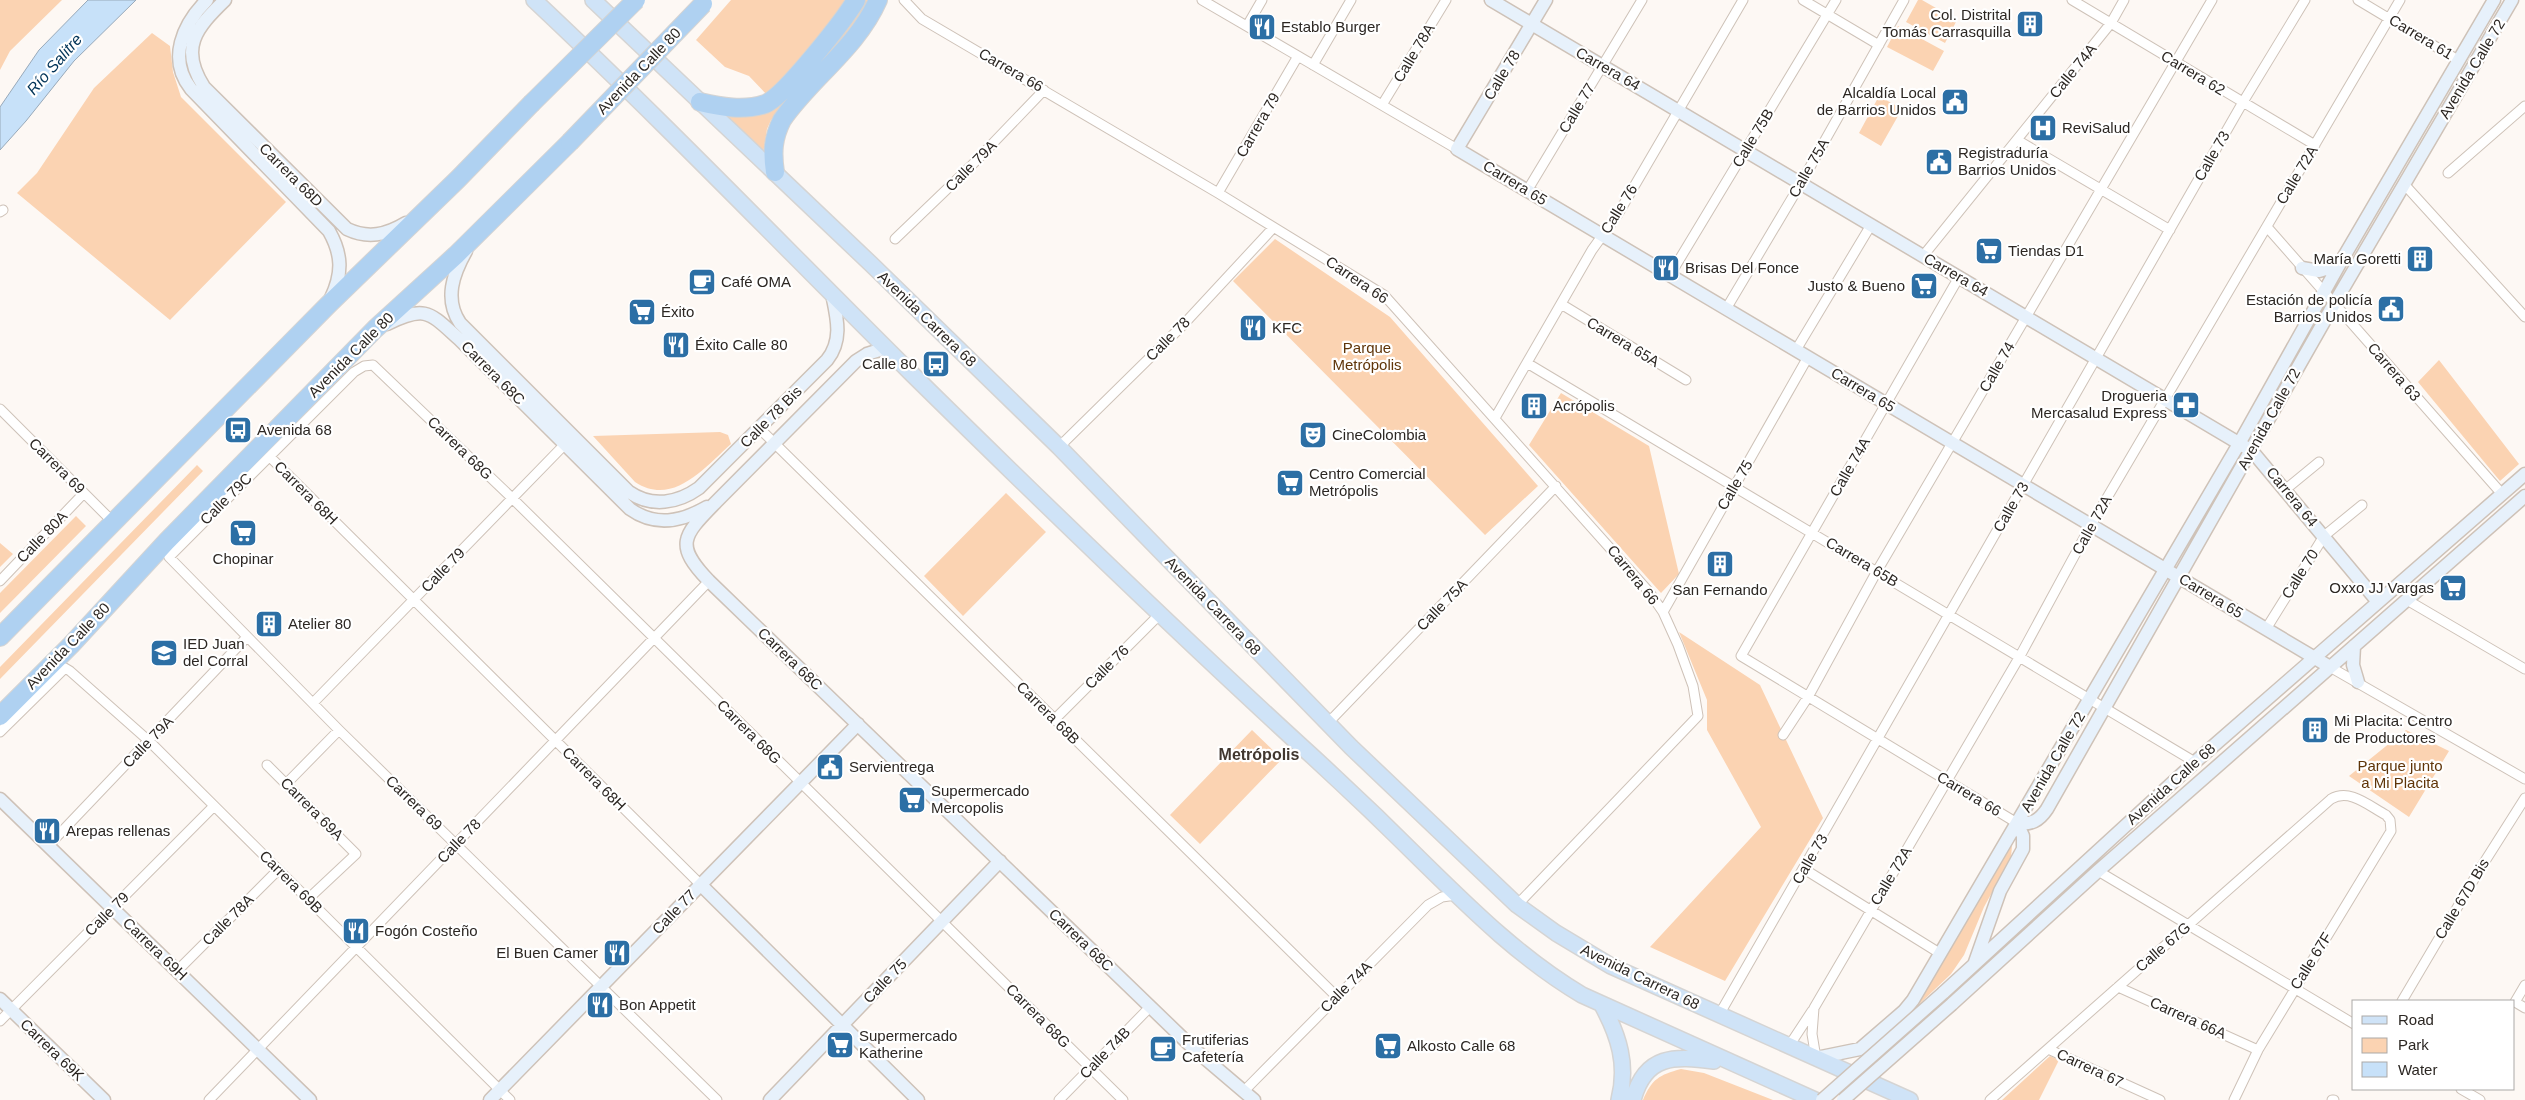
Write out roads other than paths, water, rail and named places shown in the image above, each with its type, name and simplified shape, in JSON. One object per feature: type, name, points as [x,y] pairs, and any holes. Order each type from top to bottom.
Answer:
[{"type":"highway","points":[[0,637],[329,304],[636,0]]},
{"type":"highway","points":[[700,102],[739,108],[756,106],[771,101],[834,30],[856,0]]},
{"type":"highway","points":[[775,172],[772,149],[776,132],[782,120],[850,44],[872,13],[878,0]]},
{"type":"highway","name":"Avenida Calle 80","points":[[0,716],[304,412],[375,329],[476,235],[570,142],[705,2]]},
{"type":"main road","points":[[534,0],[676,137],[886,348],[1160,614],[1334,776],[1456,895],[1536,966],[1582,996],[1815,1100]]},
{"type":"main road","name":"Avenida Carrera 68","points":[[593,0],[775,172],[1059,447],[1328,723],[1517,905],[1586,952],[1719,1015],[1910,1100]]},
{"type":"main road","points":[[1602,1005],[1613,1026],[1623,1062],[1623,1080],[1619,1100]]},
{"type":"main road","points":[[1633,1100],[1642,1078],[1651,1068],[1664,1060],[1688,1058],[1731,1063]]},
{"type":"street","name":"Carrera 68D","points":[[207,0],[192,15],[182,35],[179,55],[181,72],[191,89],[329,231],[340,255],[341,267],[329,304]]},
{"type":"street","name":"Carrera 68D","points":[[226,0],[196,31],[193,42],[192,58],[195,73],[210,94],[347,229],[369,236],[399,228],[419,216]]},
{"type":"street","name":"Carrera 66","points":[[904,0],[922,19],[1218,193],[1384,295],[1620,557],[1662,612],[1693,686],[1698,716],[1517,905]]},
{"type":"street","name":"Carrera 65","points":[[1202,0],[1457,149],[2330,667],[2525,779]]},
{"type":"street","points":[[1246,26],[1262,0]]},
{"type":"street","points":[[1313,65],[1351,0]]},
{"type":"street","name":"Calle 78A","points":[[1382,105],[1446,0]]},
{"type":"street","name":"Carrera 64","points":[[1490,0],[2252,450],[2378,602]]},
{"type":"street","name":"Calle 78","points":[[1457,149],[1546,0]]},
{"type":"street","name":"Calle 77","points":[[1528,191],[1642,0]]},
{"type":"street","name":"Calle 76","points":[[1495,418],[1561,304],[1618,214],[1743,0]]},
{"type":"street","points":[[1802,0],[1879,45]]},
{"type":"street","name":"Calle 75B","points":[[1670,276],[1836,0]]},
{"type":"street","name":"Calle 75A","points":[[1726,309],[1801,183],[1904,0]]},
{"type":"street","name":"Carrera 62","points":[[2072,0],[2315,145]]},
{"type":"street","name":"Calle 74A","points":[[1923,256],[2111,23],[2124,0]]},
{"type":"street","name":"Calle 74","points":[[1783,735],[1808,697],[1878,571],[2212,0]]},
{"type":"street","name":"Calle 73","points":[[1719,1015],[1879,740],[2243,102],[2305,0]]},
{"type":"street","name":"Carrera 61","points":[[2358,0],[2458,60]]},
{"type":"street","name":"Calle 72A","points":[[1816,1058],[1812,1034],[1814,1008],[1948,782],[2020,656],[2091,525],[2400,0]]},
{"type":"street","name":"Avenida Calle 72","points":[[1816,1058],[1852,1052],[1869,1042],[1909,1006],[2240,442],[2339,265],[2494,0]]},
{"type":"street","name":"Avenida Calle 72","points":[[2017,823],[2031,823],[2043,816],[2180,578],[2334,304],[2512,0]]},
{"type":"street","name":"Carrera 79","points":[[1218,193],[1298,56]]},
{"type":"street","name":"Calle 79A","points":[[895,239],[971,166],[1044,90]]},
{"type":"street","points":[[2448,173],[2525,106]]},
{"type":"street","points":[[2017,140],[2170,230]]},
{"type":"street","points":[[2404,184],[2525,317]]},
{"type":"street","points":[[1796,350],[1871,225]]},
{"type":"street","name":"Carrera 63","points":[[2266,227],[2502,494]]},
{"type":"street","name":"Calle 78","points":[[1059,447],[1183,325],[1273,228]]},
{"type":"street","name":"Carrera 68C","points":[[469,341],[456,318],[452,305],[451,291],[455,273],[476,235]]},
{"type":"street","points":[[2302,268],[2319,271],[2339,265]]},
{"type":"street","name":"Calle 74A","points":[[1741,656],[1959,277]]},
{"type":"street","name":"Calle 78 Bis","points":[[654,502],[683,498],[699,488],[833,352],[838,336],[832,294]]},
{"type":"street","name":"Carrera 65A","points":[[1561,304],[1686,380]]},
{"type":"street","name":"Carrera 68C","points":[[375,329],[406,314],[424,313],[432,315],[469,341],[642,517],[652,521],[685,517],[716,502]]},
{"type":"street","name":"Calle 78 Bis","points":[[716,502],[860,357],[886,348]]},
{"type":"street","name":"Calle 75","points":[[1662,612],[1808,358]]},
{"type":"street","name":"Carrera 65B","points":[[1527,363],[2195,762]]},
{"type":"street","name":"Calle 79C","points":[[168,549],[270,457],[304,412],[354,372],[364,366],[373,365]]},
{"type":"street","name":"Carrera 68G","points":[[373,365],[512,498],[1124,1100]]},
{"type":"street","name":"Carrera 69","points":[[0,409],[113,522]]},
{"type":"street","name":"Carrera 68B","points":[[759,428],[1337,997]]},
{"type":"street","name":"Carrera 68C","points":[[568,440],[629,492],[643,500],[654,502]]},
{"type":"street","name":"Calle 79","points":[[313,703],[568,440]]},
{"type":"street","name":"Carrera 68H","points":[[270,457],[918,1100]]},
{"type":"street","points":[[2286,489],[2319,462]]},
{"type":"street","name":"Avenida Calle 68","points":[[1822,1100],[1943,993],[2195,762],[2525,474]]},
{"type":"street","name":"Calle 75A","points":[[1328,723],[1556,486]]},
{"type":"street","name":"Calle 80A","points":[[0,581],[84,493]]},
{"type":"street","name":"Avenida Calle 68","points":[[1843,1100],[2098,871],[2525,496]]},
{"type":"street","name":"Carrera 68C","points":[[716,502],[697,522],[686,544],[692,562],[1150,1007],[1248,1096]]},
{"type":"street","name":"Calle 70","points":[[2266,629],[2324,536],[2362,505]]},
{"type":"street","name":"Carrera 69","points":[[168,549],[247,637],[339,730],[717,1100]]},
{"type":"street","name":"Calle 78","points":[[209,1100],[709,580]]},
{"type":"street","points":[[2407,600],[2525,669]]},
{"type":"street","name":"Calle 76","points":[[1055,719],[1160,614]]},
{"type":"street","name":"Calle 79A","points":[[48,846],[247,637]]},
{"type":"street","points":[[2354,646],[2353,665],[2358,682]]},
{"type":"street","name":"Carrera 66","points":[[1741,656],[2017,823]]},
{"type":"street","name":"Carrera 69B","points":[[0,732],[60,672],[65,668],[67,669],[149,741],[510,1100]]},
{"type":"street","name":"Calle 77","points":[[490,1100],[858,724]]},
{"type":"street","points":[[286,784],[339,730]]},
{"type":"street","name":"Carrera 69A","points":[[267,765],[356,854],[308,900]]},
{"type":"street","name":"Calle 67F","points":[[2234,1100],[2258,1050],[2388,836],[2391,824],[2386,815],[2349,794],[2338,795]]},
{"type":"street","name":"Calle 67G","points":[[1990,1100],[2338,795]]},
{"type":"street","name":"Calle 67D Bis","points":[[2403,1000],[2480,869],[2525,798]]},
{"type":"street","name":"Carrera 69H","points":[[0,799],[310,1100]]},
{"type":"street","name":"Calle 79","points":[[0,1021],[214,806]]},
{"type":"street","name":"Avenida Calle 72","points":[[1974,964],[2000,891],[2023,850],[2023,836],[2017,823]]},
{"type":"street","name":"Calle 75","points":[[770,1100],[1000,861]]},
{"type":"street","points":[[1804,869],[1941,954]]},
{"type":"street","name":"Calle 78A","points":[[177,971],[278,870]]},
{"type":"street","points":[[2098,871],[2352,1023]]},
{"type":"street","name":"Calle 74A","points":[[1248,1096],[1337,997],[1428,905],[1446,896],[1456,895]]},
{"type":"street","points":[[2525,985],[2515,1002],[2525,1008]]},
{"type":"street","name":"Carrera 66A","points":[[2118,987],[2258,1050]]},
{"type":"street","name":"Carrera 69K","points":[[0,999],[104,1100]]},
{"type":"street","name":"Calle 74B","points":[[1059,1100],[1150,1007]]},
{"type":"street","points":[[1789,1046],[1814,1008]]},
{"type":"street","name":"Carrera 67","points":[[2048,1049],[2160,1100]]},
{"type":"street","points":[[2463,1090],[2480,1100]]},
{"type":"water","name":"Río Salitre","points":[[88,0],[136,0],[74,61],[0,150],[0,107],[39,50]]},
{"type":"place","name":"Col. Distrital Tomás Carrasquilla","points":[[2030,24]]},
{"type":"place","name":"Establo Burger","points":[[1262,27]]},
{"type":"place","name":"Alcaldía Local de Barrios Unidos","points":[[1955,102]]},
{"type":"place","name":"ReviSalud","points":[[2043,128]]},
{"type":"place","name":"Registraduría Barrios Unidos","points":[[1939,162]]},
{"type":"place","name":"Tiendas D1","points":[[1989,251]]},
{"type":"place","name":"María Goretti","points":[[2420,259]]},
{"type":"place","name":"Brisas Del Fonce","points":[[1666,268]]},
{"type":"place","name":"Café OMA","points":[[702,282]]},
{"type":"place","name":"Justo & Bueno","points":[[1924,286]]},
{"type":"place","name":"Estación de policía Barrios Unidos","points":[[2391,309]]},
{"type":"place","name":"Éxito","points":[[642,312]]},
{"type":"place","name":"KFC","points":[[1253,328]]},
{"type":"place","name":"Éxito Calle 80","points":[[676,345]]},
{"type":"place","name":"Calle 80","points":[[936,364]]},
{"type":"place","name":"Drogueria Mercasalud Express","points":[[2186,405]]},
{"type":"place","name":"Acrópolis","points":[[1534,406]]},
{"type":"place","name":"Avenida 68","points":[[238,430]]},
{"type":"place","name":"CineColombia","points":[[1313,435]]},
{"type":"place","name":"Centro Comercial Metrópolis","points":[[1290,483]]},
{"type":"place","name":"Chopinar","points":[[243,533]]},
{"type":"place","name":"San Fernando","points":[[1720,564]]},
{"type":"place","name":"Oxxo JJ Vargas","points":[[2453,588]]},
{"type":"place","name":"Atelier 80","points":[[269,624]]},
{"type":"place","name":"IED Juan del Corral","points":[[164,653]]},
{"type":"place","name":"Mi Placita: Centro de Productores","points":[[2315,730]]},
{"type":"place","name":"Servientrega","points":[[830,767]]},
{"type":"place","name":"Supermercado Mercopolis","points":[[912,800]]},
{"type":"place","name":"Arepas rellenas","points":[[47,831]]},
{"type":"place","name":"Fogón Costeño","points":[[356,931]]},
{"type":"place","name":"El Buen Camer","points":[[617,953]]},
{"type":"place","name":"Bon Appetit","points":[[600,1005]]},
{"type":"place","name":"Supermercado Katherine","points":[[840,1045]]},
{"type":"place","name":"Alkosto Calle 68","points":[[1388,1046]]},
{"type":"place","name":"Frutiferias Cafetería","points":[[1163,1049]]},
{"type":"district","name":"Metrópolis","points":[[1259,754]]},
{"type":"park label","name":"Parque Metrópolis","points":[[1367,356]]},
{"type":"park label","name":"Parque junto a Mi Placita","points":[[2400,774]]}]
